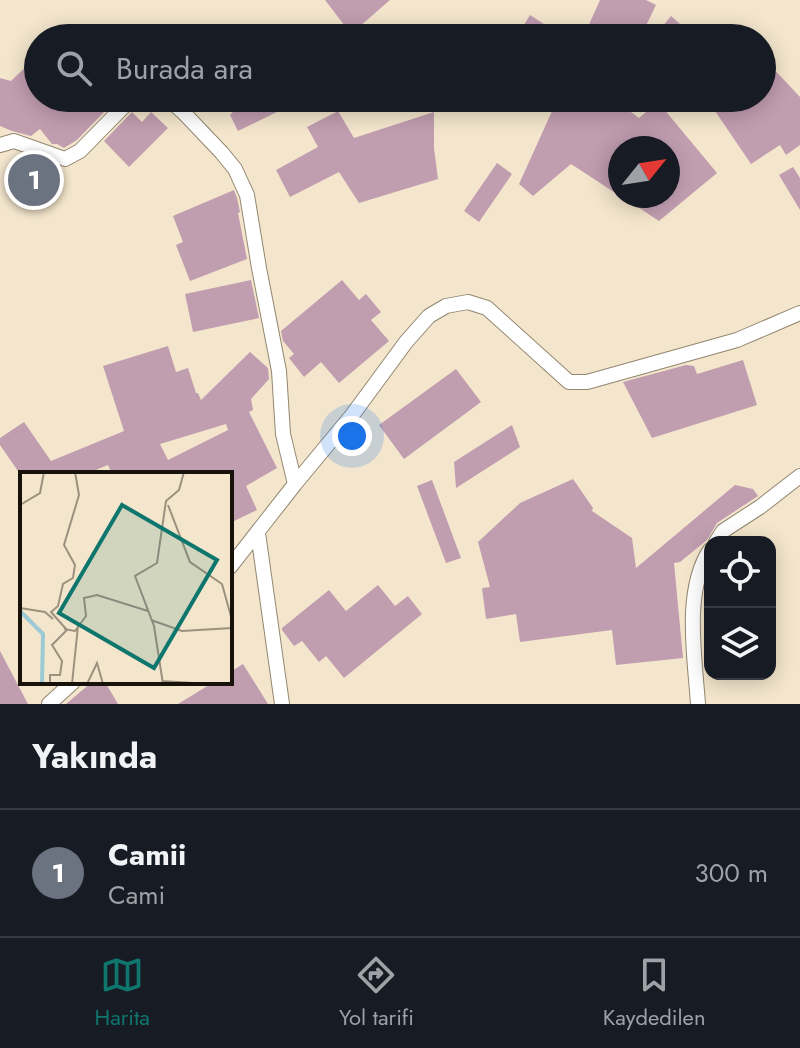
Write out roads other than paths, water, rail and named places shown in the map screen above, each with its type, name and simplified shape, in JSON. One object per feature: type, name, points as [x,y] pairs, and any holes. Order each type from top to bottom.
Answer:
[{"type":"street","points":[[0,145],[14,141],[65,159],[80,151],[118,112]]},
{"type":"street","points":[[183,112],[235,169],[247,195],[279,371],[283,434],[295,484]]},
{"type":"street","points":[[232,565],[353,414],[406,342],[429,316],[446,306],[468,302],[487,308],[569,382],[587,382],[737,340],[800,313]]},
{"type":"street","points":[[720,536],[800,476]]},
{"type":"street","points":[[258,533],[282,704]]},
{"type":"street","points":[[698,704],[693,607],[704,559]]},
{"type":"street","points":[[49,704],[71,684]]},
{"type":"place","name":"Camii","points":[[34,180]]}]
